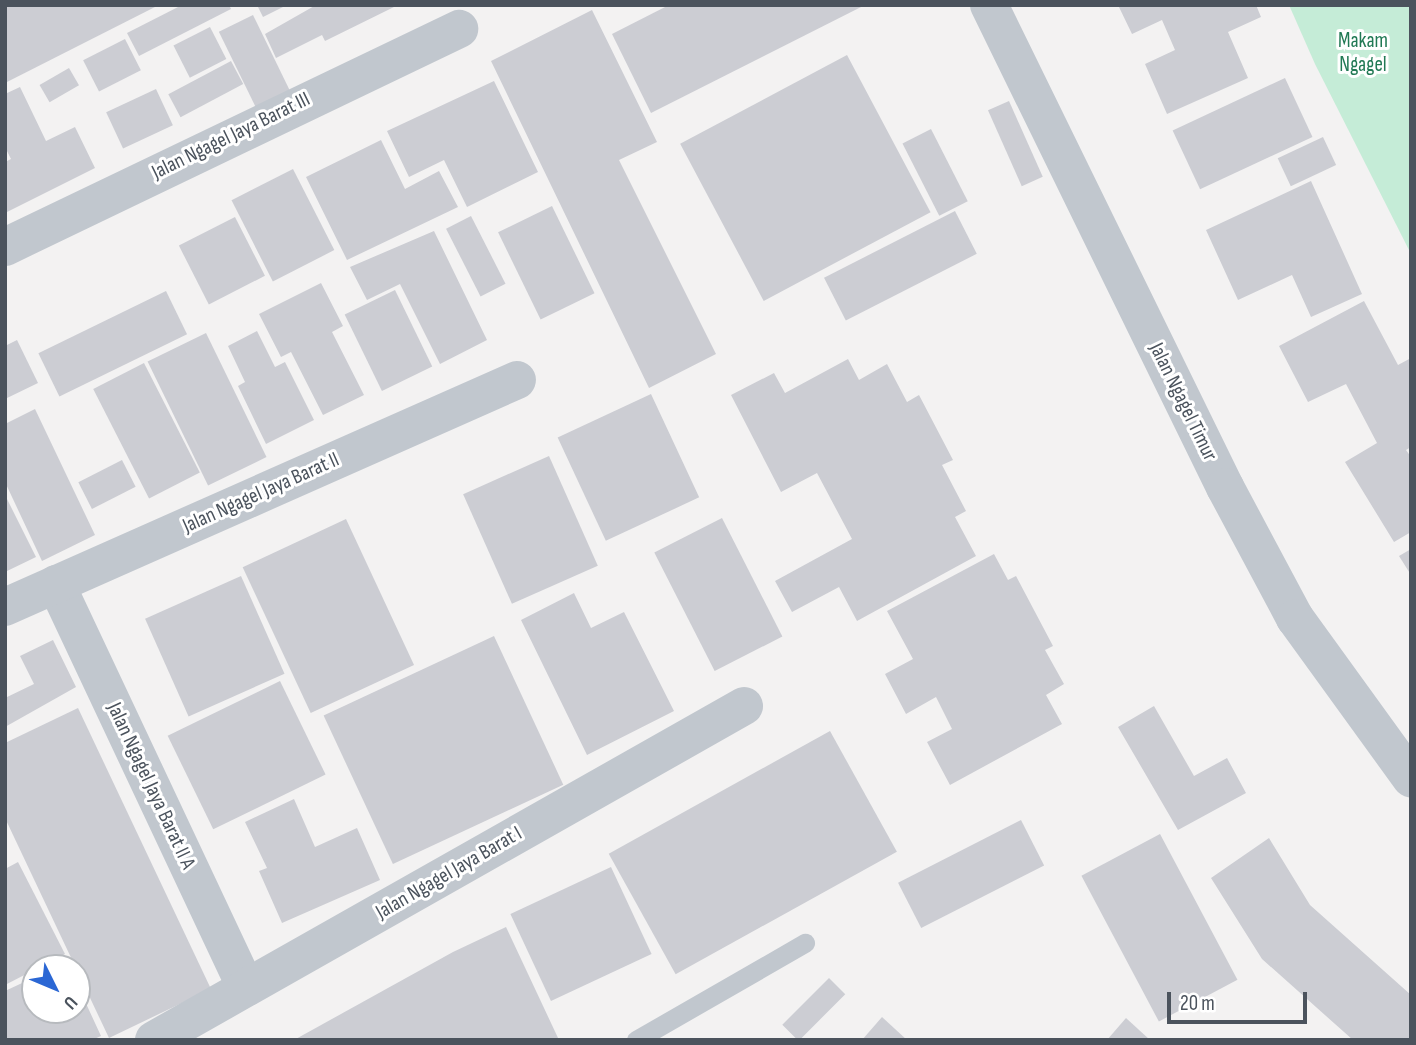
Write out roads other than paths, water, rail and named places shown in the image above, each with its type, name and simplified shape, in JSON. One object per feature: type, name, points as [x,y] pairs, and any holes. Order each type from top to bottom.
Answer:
[{"type":"street","name":"Jalan Ngagel Timur","points":[[989,5],[1225,487],[1295,618],[1411,778]]},
{"type":"street","name":"Jalan Ngagel Jaya Barat III","points":[[5,247],[459,29]]},
{"type":"street","name":"Jalan Ngagel Jaya Barat II","points":[[5,607],[517,380]]},
{"type":"street","name":"Jalan Ngagel Jaya Barat II A","points":[[56,584],[246,988]]},
{"type":"street","name":"Jalan Ngagel Jaya Barat I","points":[[154,1040],[744,706]]},
{"type":"lane","points":[[636,1040],[805,943]]},
{"type":"park label","name":"Makam Ngagel","points":[[1363,53]]}]
